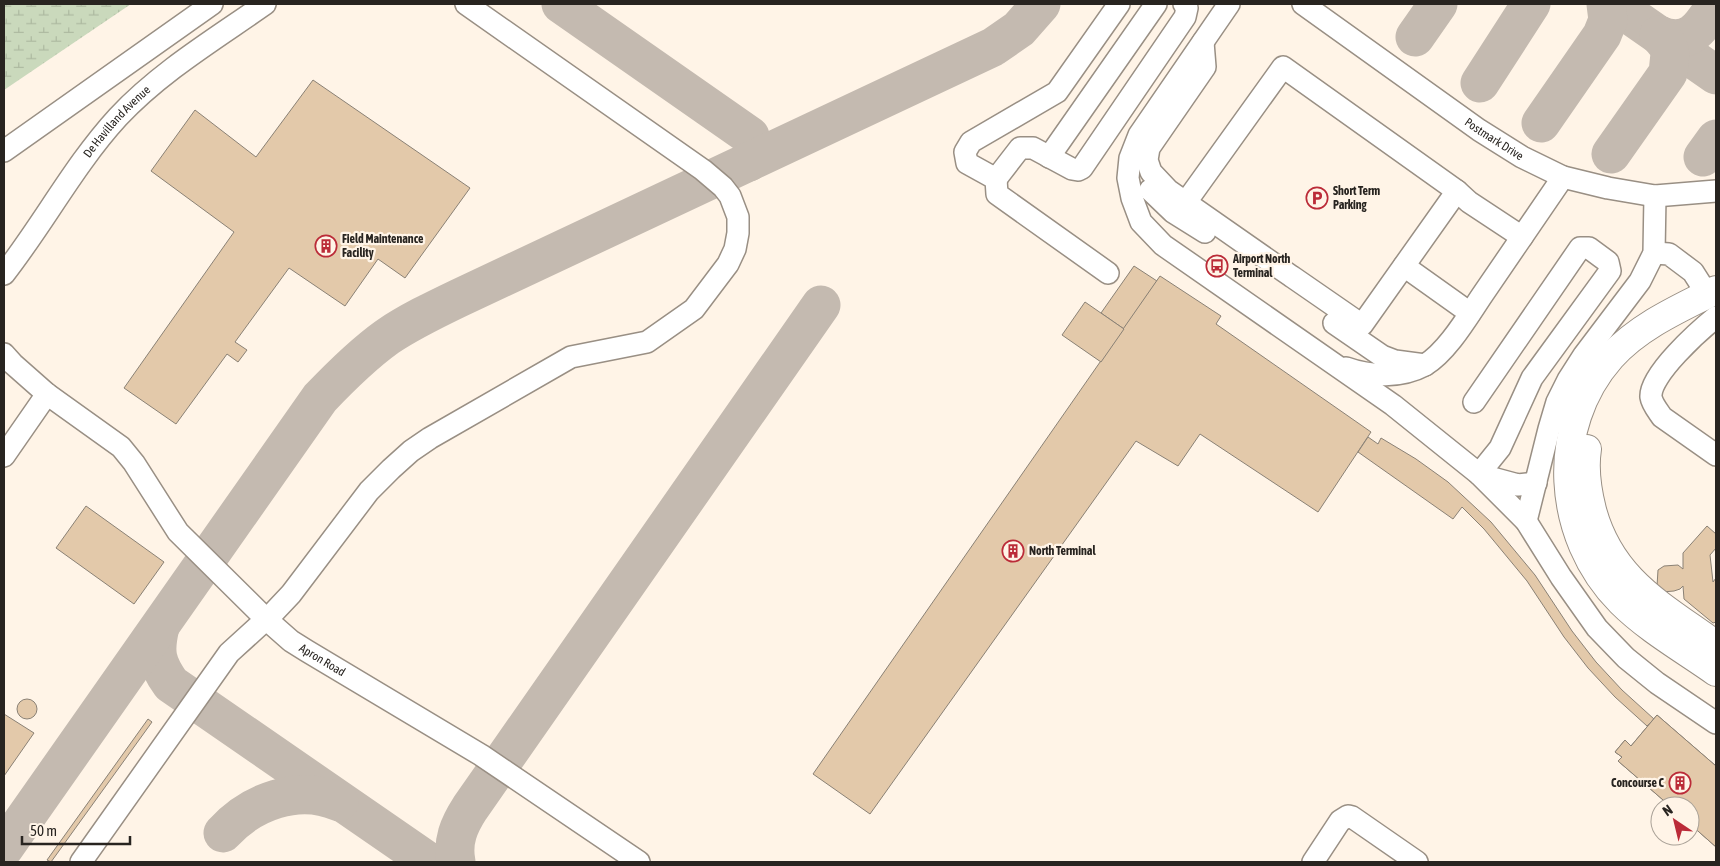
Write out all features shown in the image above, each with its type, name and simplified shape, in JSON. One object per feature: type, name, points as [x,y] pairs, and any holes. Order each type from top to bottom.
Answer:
[{"type":"main road","points":[[1714,302],[1659,335],[1622,367],[1597,407],[1589,431],[1586,455],[1589,497],[1594,517],[1616,564],[1626,576],[1647,594],[1716,644]]},
{"type":"main road","points":[[1714,302],[1650,325],[1631,338],[1611,357],[1584,398],[1576,421],[1568,466],[1568,490],[1572,514],[1579,535],[1600,575],[1615,596],[1643,620],[1716,672]]},
{"type":"street","points":[[4,151],[212,4]]},
{"type":"street","name":"De Havilland Avenue","points":[[4,274],[64,189],[116,132],[136,100],[170,71],[265,4]]},
{"type":"street","points":[[81,862],[229,653],[266,620],[291,594],[370,491],[390,469],[430,438],[571,357],[647,342],[694,309],[724,269],[735,249],[738,217],[730,196],[719,183],[466,4]]},
{"type":"street","points":[[996,179],[967,163],[965,152],[972,142],[1057,92],[1119,4]]},
{"type":"street","points":[[1049,157],[1156,4]]},
{"type":"street","points":[[1108,273],[997,194],[996,179],[1020,148],[1033,148],[1072,169],[1078,170],[1082,168],[1185,17],[1187,8],[1184,4]]},
{"type":"street","points":[[1229,4],[1139,135],[1130,158],[1128,178],[1132,198],[1142,222],[1163,245],[1393,405],[1479,474],[1526,521],[1597,628],[1626,658],[1657,683],[1716,723]]},
{"type":"street","name":"Postmark Drive","points":[[1303,4],[1479,130],[1522,156],[1563,177],[1608,188],[1655,196],[1716,191]]},
{"type":"street","points":[[1203,42],[1205,67],[1149,148],[1147,160],[1151,172],[1168,190],[1362,325],[1457,191]]},
{"type":"street","points":[[1186,202],[1284,67],[1457,191],[1469,202],[1522,237]]},
{"type":"street","points":[[1130,158],[1138,177],[1156,198],[1173,212],[1224,245],[1382,356],[1396,361],[1424,365]]},
{"type":"street","points":[[1330,362],[1360,373],[1380,375],[1399,373],[1424,365],[1444,349],[1563,177]]},
{"type":"street","points":[[1526,521],[1557,402],[1584,355],[1640,281],[1654,252],[1655,196]]},
{"type":"street","points":[[1474,402],[1580,248],[1590,248],[1608,262],[1610,271],[1532,378],[1500,448],[1479,474]]},
{"type":"street","points":[[1654,252],[1669,254],[1693,272],[1714,302],[1690,340],[1667,365],[1653,387],[1651,396],[1662,417],[1716,455]]},
{"type":"street","points":[[1404,266],[1470,313]]},
{"type":"street","name":"Apron Road","points":[[4,354],[47,394],[121,447],[134,463],[178,532],[266,620],[298,646],[481,755],[639,862]]},
{"type":"street","points":[[4,456],[47,394]]},
{"type":"street","points":[[1479,474],[1518,485],[1536,483]]},
{"type":"street","points":[[1312,862],[1340,821],[1348,816],[1417,862]]},
{"type":"green space","points":[[4,4],[131,4],[4,90]]},
{"type":"building","name":"Field Maintenance Facility","points":[[313,80],[470,188],[405,278],[378,259],[345,306],[289,268],[235,342],[247,350],[238,362],[227,354],[176,424],[124,388],[234,232],[151,171],[195,110],[256,157]]},
{"type":"building","points":[[1134,266],[1157,281],[1124,329],[1101,313]]},
{"type":"building","name":"North Terminal","points":[[1160,276],[1221,316],[1216,324],[1371,432],[1318,512],[1200,434],[1178,466],[1136,441],[870,814],[813,774]]},
{"type":"building","points":[[1085,302],[1124,329],[1101,362],[1062,335]]},
{"type":"building","points":[[1368,437],[1378,444],[1381,438],[1416,459],[1448,482],[1491,522],[1535,575],[1572,631],[1596,662],[1622,690],[1654,719],[1647,726],[1615,697],[1588,668],[1564,637],[1527,581],[1484,529],[1462,507],[1453,519],[1358,452]]},
{"type":"building","points":[[86,506],[164,562],[134,604],[56,548]]},
{"type":"building","points":[[1707,526],[1716,534],[1716,548],[1710,555],[1713,582],[1716,578],[1716,622],[1713,623],[1684,599],[1683,586],[1674,591],[1662,592],[1657,586],[1658,570],[1664,566],[1678,565],[1683,569],[1683,553]]},
{"type":"building","points":[[23,699],[31,699],[37,705],[37,713],[31,719],[23,719],[17,713],[17,705]]},
{"type":"building","points":[[4,714],[34,733],[4,776]]},
{"type":"building","name":"Concourse C","points":[[1657,715],[1716,766],[1716,847],[1700,833],[1700,796],[1658,796],[1618,761],[1622,757],[1615,752],[1625,740],[1631,746]]},
{"type":"building","name":"Concourse C","points":[[1657,715],[1716,766],[1716,847],[1700,833],[1700,796],[1658,796],[1618,761],[1622,757],[1615,752],[1625,740],[1631,746]]},
{"type":"building","points":[[148,719],[152,722],[51,862],[47,860]]},
{"type":"taxiway","points":[[561,4],[750,136],[752,155],[749,162]]},
{"type":"taxiway","points":[[4,848],[320,398],[369,351],[395,332],[440,307],[993,47],[1019,29],[1041,4]]},
{"type":"taxiway","points":[[1415,37],[1438,4]]},
{"type":"taxiway","points":[[1480,83],[1531,4]]},
{"type":"taxiway","points":[[1541,123],[1602,35],[1608,20],[1606,4]]},
{"type":"taxiway","points":[[1614,4],[1716,75]]},
{"type":"taxiway","points":[[1659,35],[1679,39],[1687,37],[1700,27],[1716,4]]},
{"type":"taxiway","points":[[1611,154],[1668,73],[1670,54],[1668,46],[1659,35]]},
{"type":"taxiway","points":[[1703,157],[1716,139]]},
{"type":"taxiway","points":[[456,862],[455,847],[457,834],[470,808],[821,305]]},
{"type":"taxiway","points":[[160,627],[157,644],[159,663],[171,684],[429,862]]},
{"type":"taxiway","points":[[223,833],[247,813],[276,799],[308,795],[339,802]]},
{"type":"place","name":"Short Term Parking","points":[[1317,198]]},
{"type":"place","name":"Field Maintenance Facility","points":[[326,246]]},
{"type":"place","name":"Airport North Terminal","points":[[1217,266]]},
{"type":"place","name":"North Terminal","points":[[1013,551]]},
{"type":"place","name":"Concourse C","points":[[1680,783]]}]
